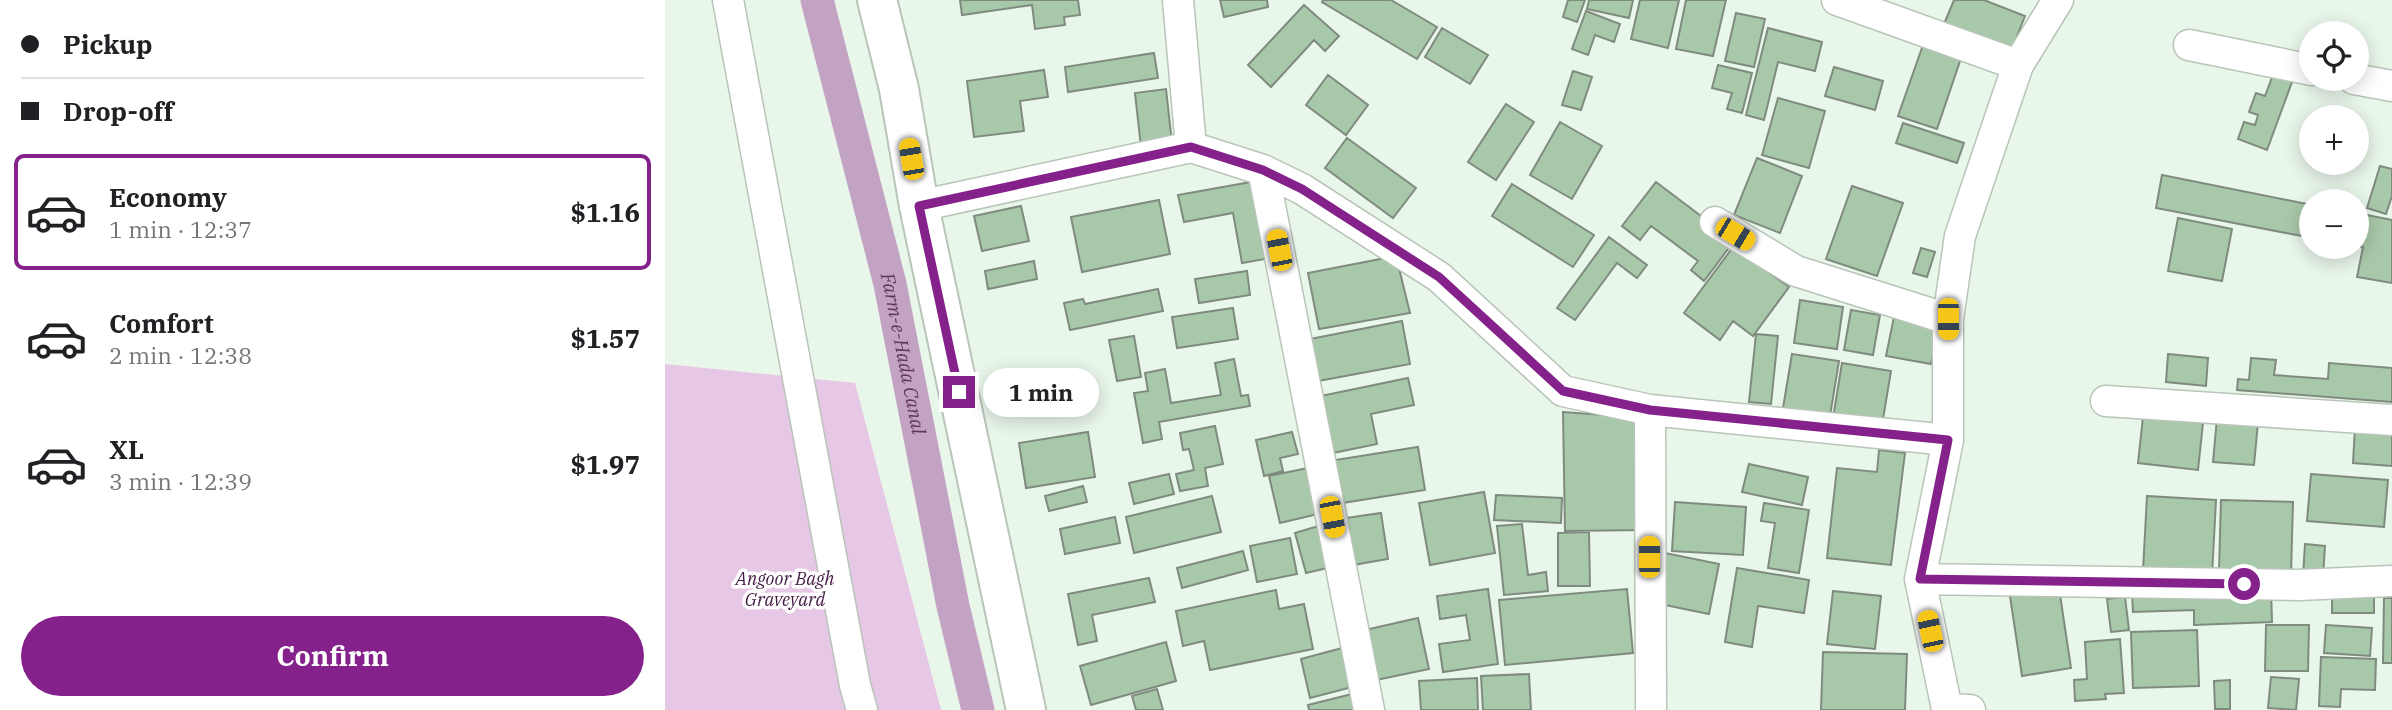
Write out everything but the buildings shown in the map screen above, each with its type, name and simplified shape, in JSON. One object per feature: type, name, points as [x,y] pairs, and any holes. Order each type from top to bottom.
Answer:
[{"type":"street","points":[[728,0],[855,685],[862,710]]},
{"type":"street","points":[[877,0],[899,89],[919,206],[1026,710]]},
{"type":"street","points":[[1178,0],[1191,147]]},
{"type":"street","points":[[1837,0],[2018,65]]},
{"type":"street","points":[[1970,710],[1947,709],[1920,579],[1948,440],[1948,319],[1960,236],[2018,65],[2059,0]]},
{"type":"street","points":[[2189,45],[2299,67]]},
{"type":"street","points":[[2369,82],[2392,86]]},
{"type":"street","points":[[919,206],[1191,147],[1263,170],[1302,189],[1439,277],[1563,391],[1650,410],[1948,440]]},
{"type":"street","points":[[1263,170],[1369,710]]},
{"type":"street","points":[[1715,222],[1796,271],[1948,319]]},
{"type":"street","points":[[2106,401],[2392,421]]},
{"type":"street","points":[[1650,410],[1651,710]]},
{"type":"street","points":[[1920,579],[2298,585],[2392,581]]},
{"type":"green space","name":"Angoor Bagh Graveyard","points":[[665,364],[855,383],[941,710],[665,710]]},
{"type":"waterway","name":"Farm-e-Hada Canal","points":[[817,0],[890,284],[953,606],[978,710]]},
{"type":"route","points":[[959,392],[919,206],[1191,147],[1263,170],[1302,189],[1439,277],[1563,391],[1650,410],[1948,440],[1920,579],[2244,584]]}]
